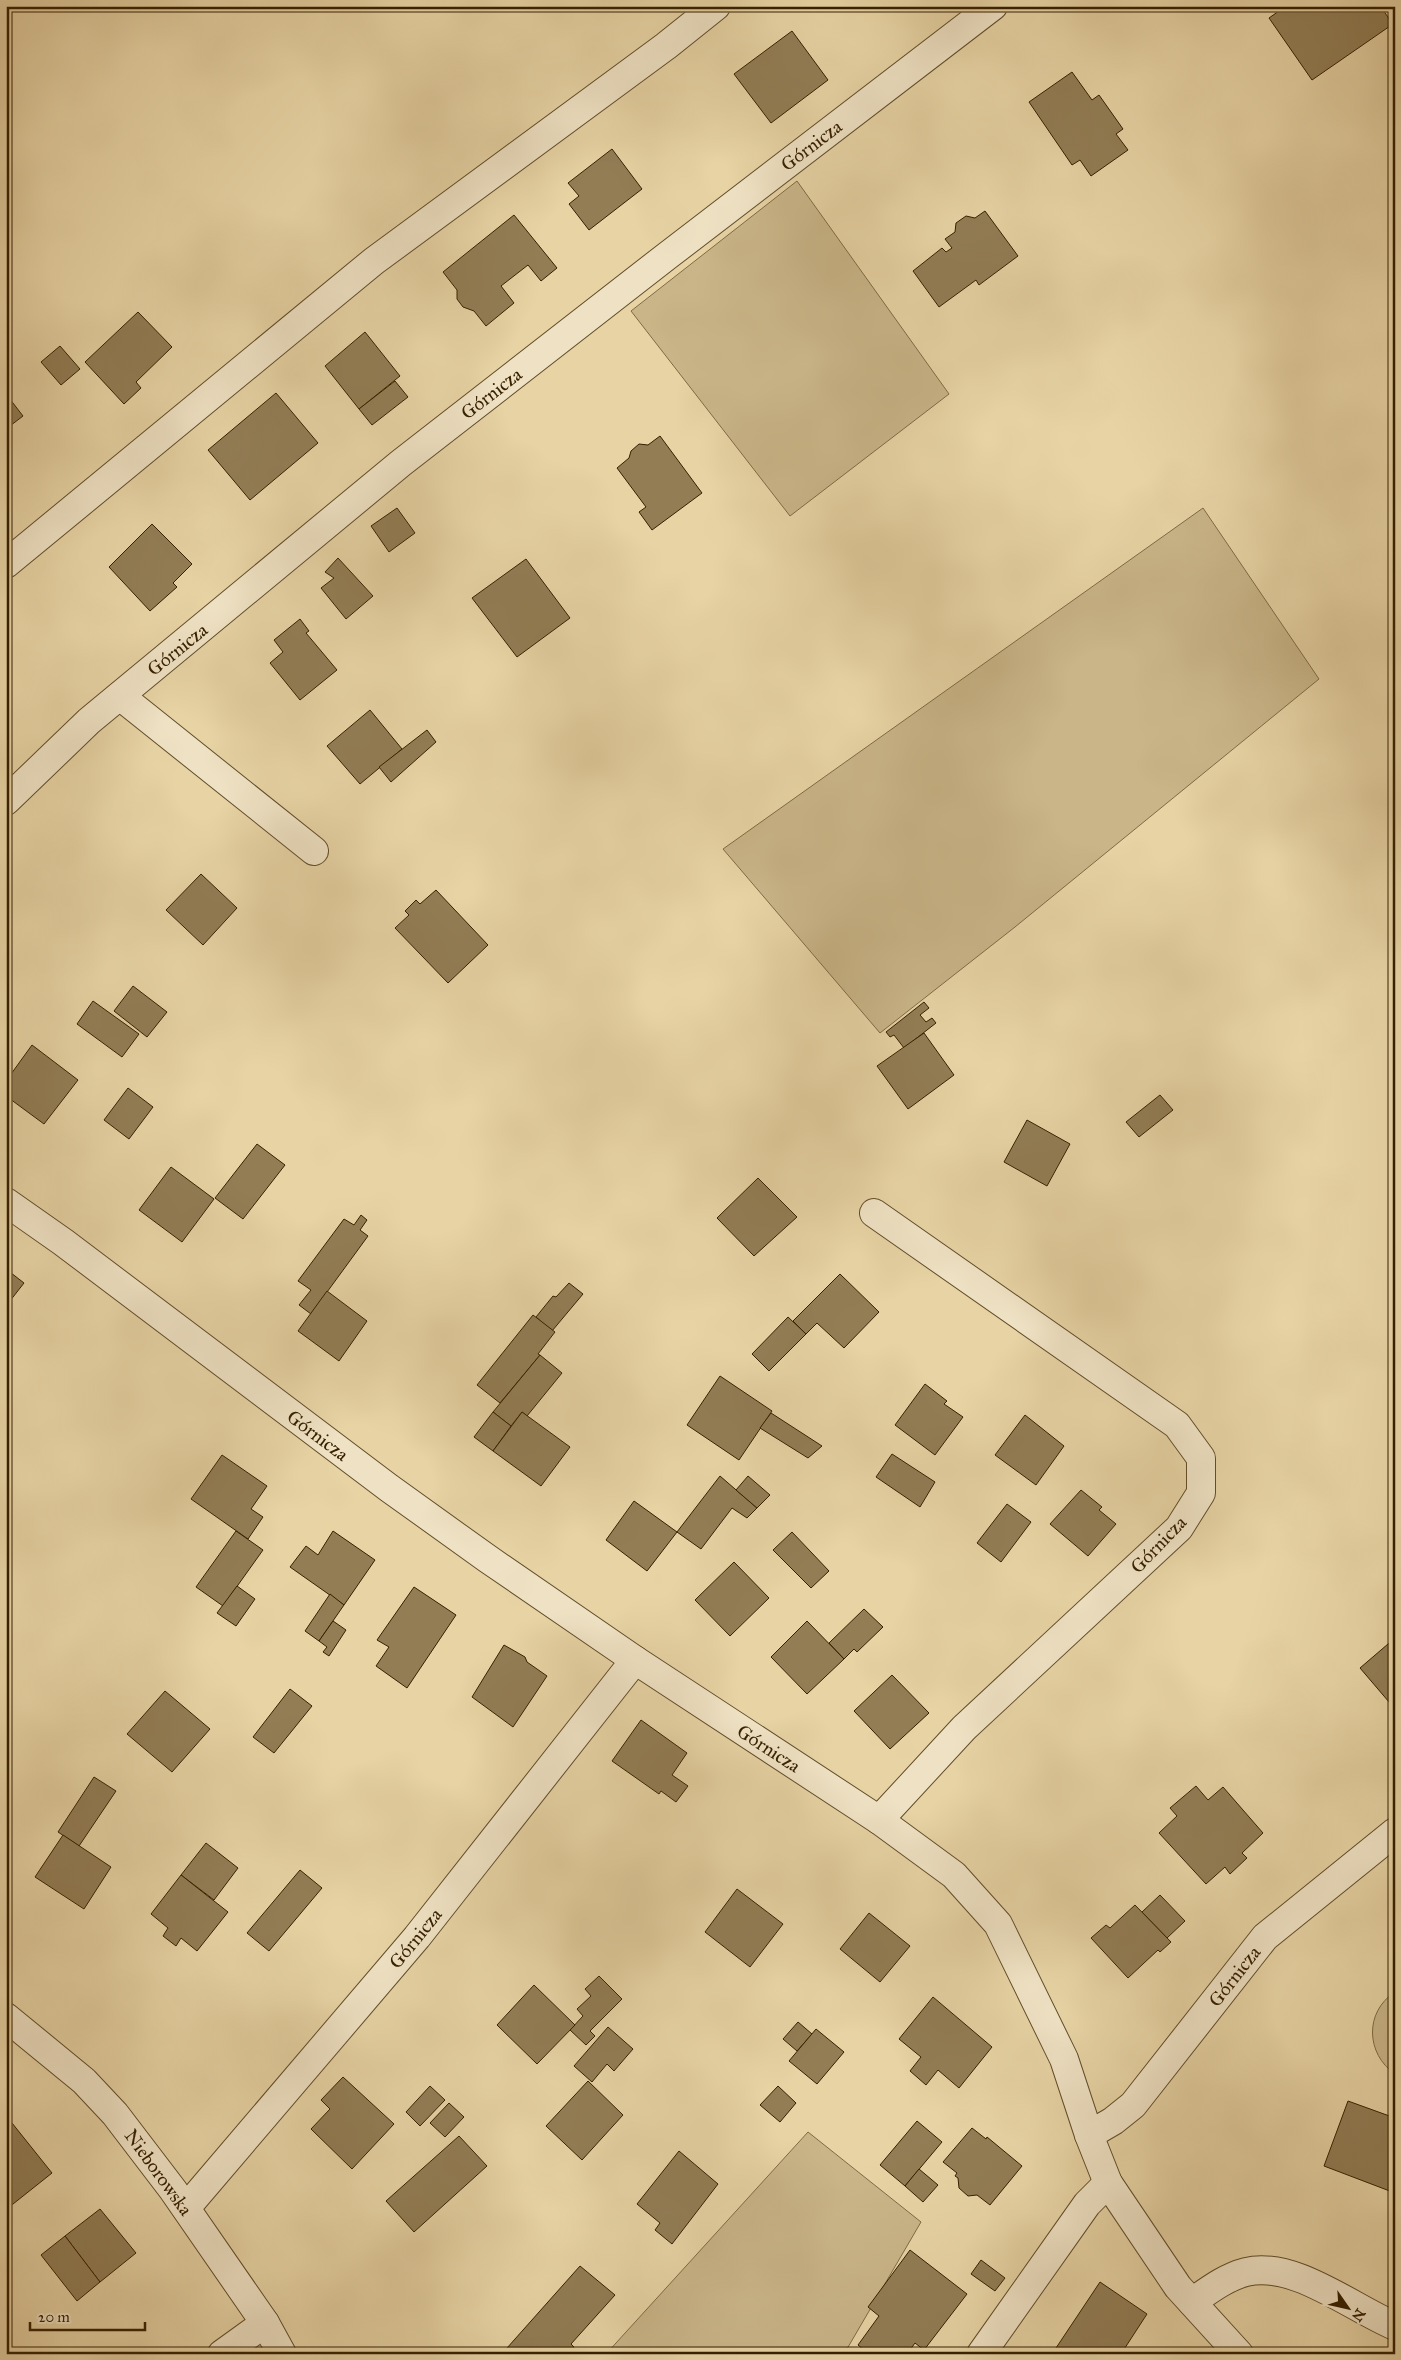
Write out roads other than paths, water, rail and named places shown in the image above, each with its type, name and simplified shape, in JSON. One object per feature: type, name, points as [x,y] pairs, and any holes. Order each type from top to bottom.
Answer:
[{"type":"street","points":[[6,564],[374,261],[666,46],[716,6]]},
{"type":"street","name":"Górnicza","points":[[6,801],[89,721],[401,463],[666,256],[993,6]]},
{"type":"street","points":[[120,696],[314,851]]},
{"type":"street","name":"Górnicza","points":[[6,1202],[63,1242],[389,1488],[635,1660],[879,1820],[954,1875],[998,1924],[1064,2059],[1089,2135],[1108,2183],[1178,2287],[1192,2302],[1224,2348]]},
{"type":"street","name":"Górnicza","points":[[874,1213],[1177,1425],[1201,1458],[1201,1493],[1179,1528],[964,1728],[879,1820]]},
{"type":"street","name":"Górnicza","points":[[186,2208],[417,1937],[635,1660]]},
{"type":"street","name":"Górnicza","points":[[1089,2135],[1113,2122],[1133,2105],[1265,1937],[1395,1832]]},
{"type":"street","name":"Nieborowska","points":[[6,2017],[84,2081],[115,2114],[186,2208],[265,2323],[282,2354]]},
{"type":"street","points":[[981,2354],[1087,2204],[1108,2183]]},
{"type":"street","points":[[1192,2302],[1232,2277],[1262,2269],[1293,2276],[1309,2282],[1395,2326]]},
{"type":"street","points":[[222,2354],[265,2323]]}]
